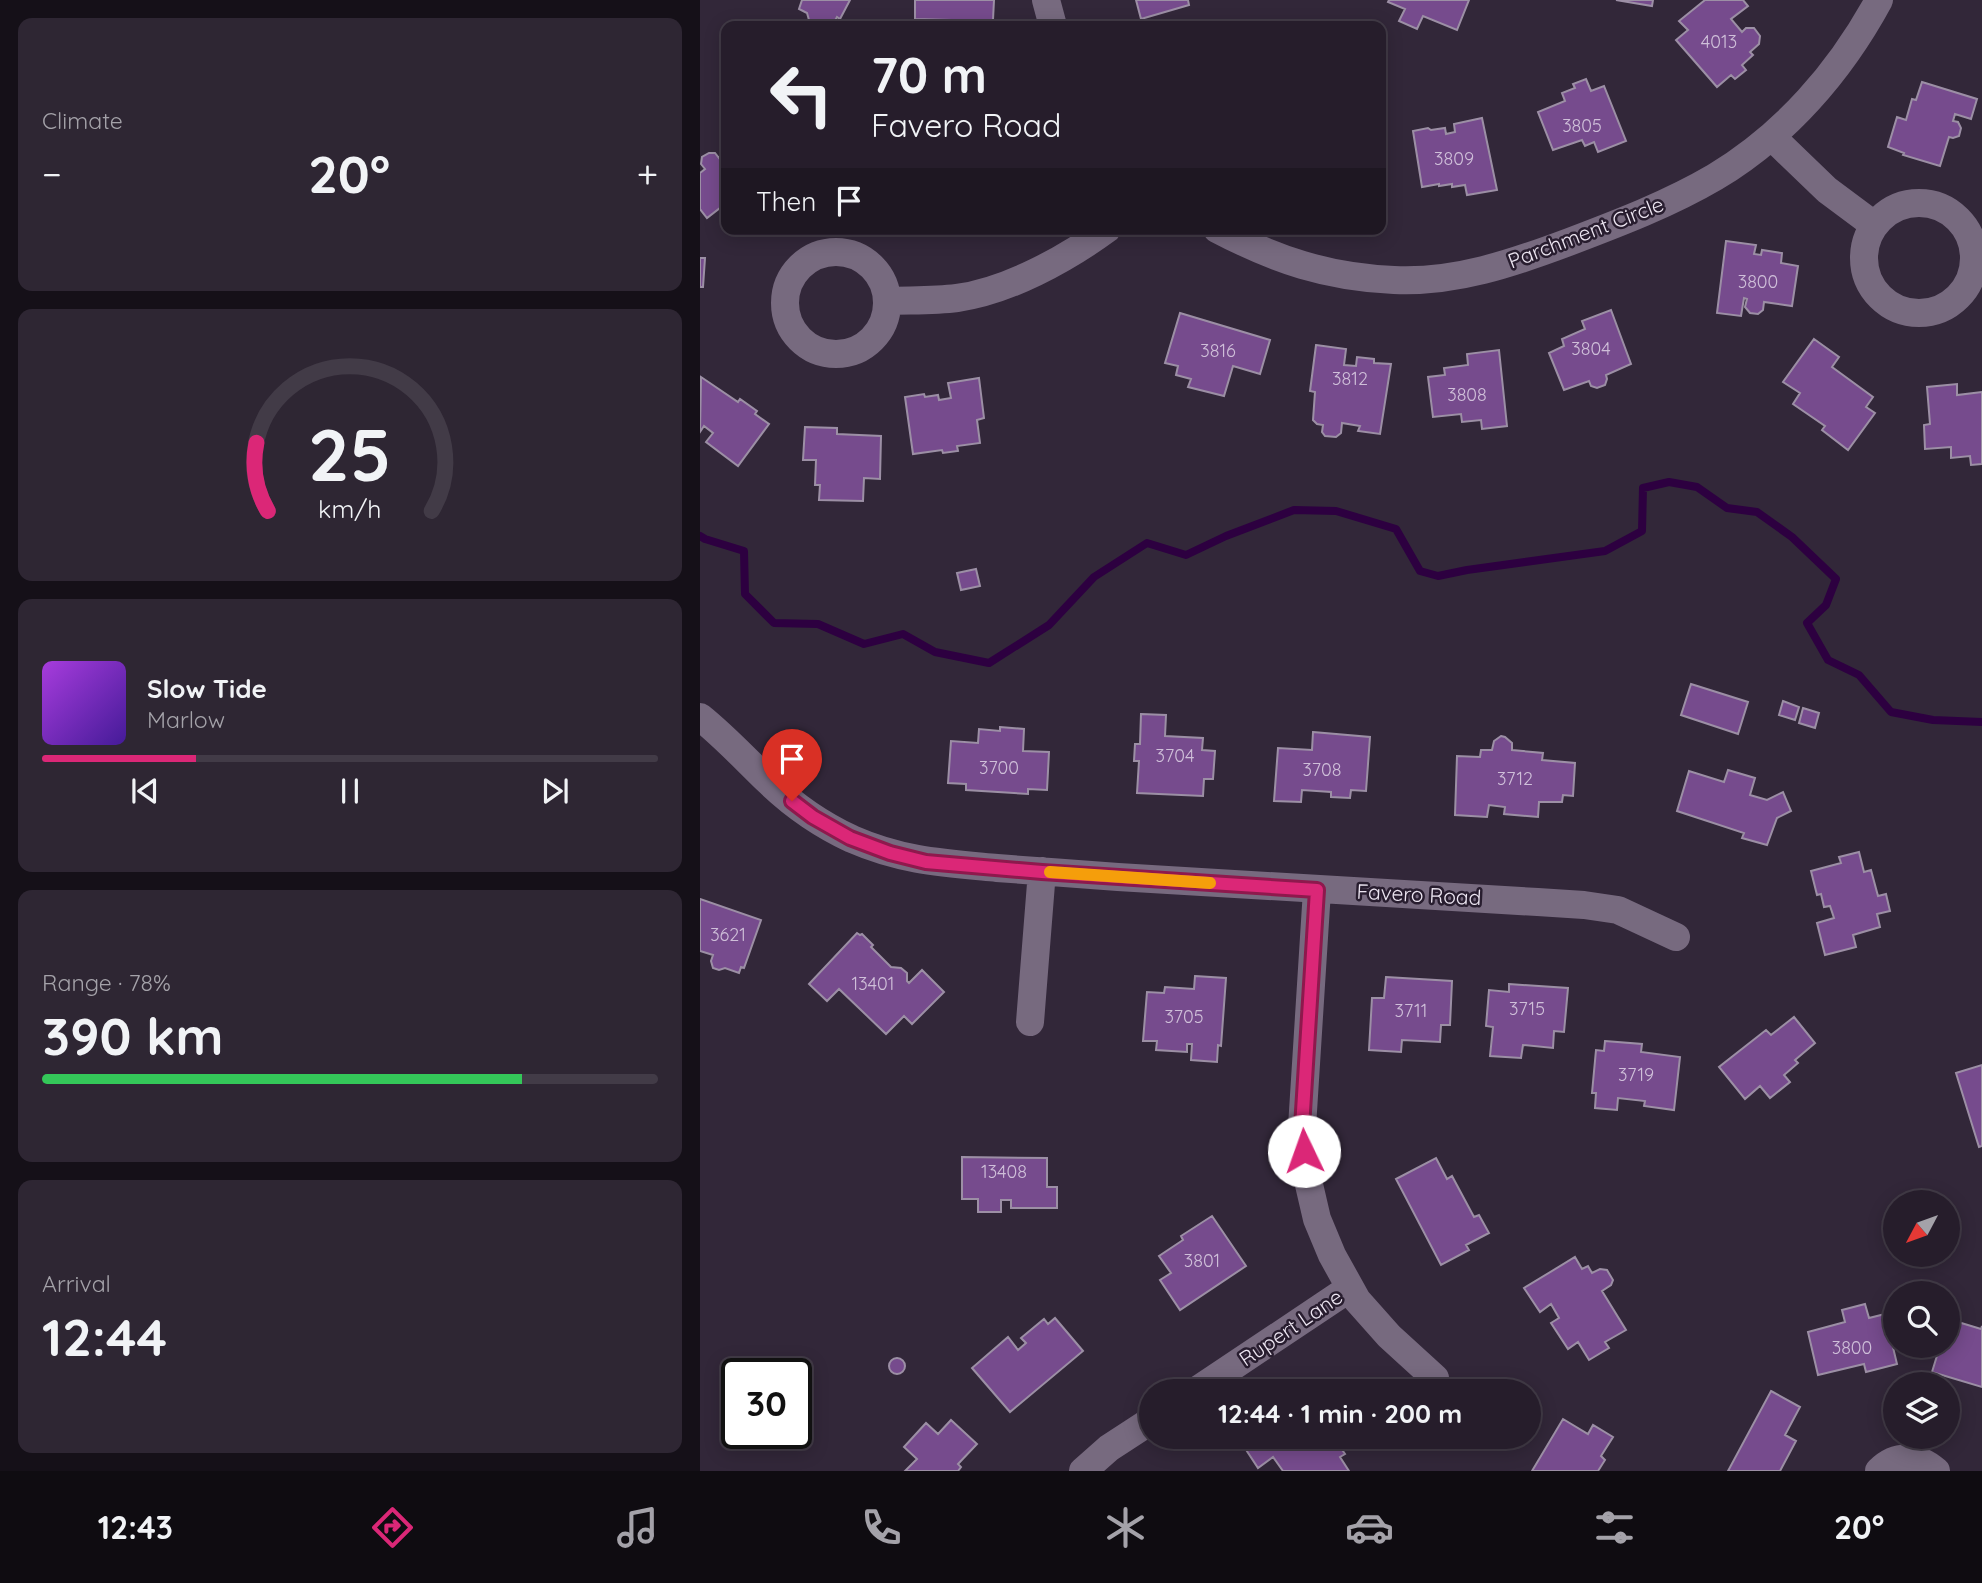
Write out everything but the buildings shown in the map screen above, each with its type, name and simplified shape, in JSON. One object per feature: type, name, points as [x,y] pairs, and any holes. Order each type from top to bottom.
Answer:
[{"type":"street","points":[[1046,0],[1052,21]]},
{"type":"street","name":"Parchment Circle","points":[[1228,235],[1293,264],[1343,275],[1394,280],[1471,273],[1517,261],[1630,219],[1684,194],[1717,176],[1772,137],[1834,71],[1863,30],[1879,0]]},
{"type":"street","points":[[1772,137],[1827,190],[1874,225]]},
{"type":"street","points":[[887,301],[958,298],[992,289],[1039,271],[1099,235]]},
{"type":"street","name":"Favero Road","points":[[700,717],[722,734],[771,785],[813,817],[850,838],[905,858],[1042,872],[1584,905],[1618,910],[1676,937]]},
{"type":"street","points":[[1030,1022],[1042,872]]},
{"type":"street","points":[[1317,890],[1302,1127],[1307,1176],[1317,1219],[1332,1255],[1357,1300],[1389,1336],[1435,1378]]},
{"type":"street","name":"Rupert Lane","points":[[1214,1379],[1350,1289]]},
{"type":"street","points":[[1083,1471],[1109,1448],[1139,1428]]},
{"type":"street","points":[[1879,1471],[1890,1462],[1902,1458],[1926,1462],[1936,1471]]},
{"type":"waterway","points":[[700,536],[744,551],[745,594],[774,623],[818,624],[864,644],[903,634],[935,652],[989,663],[1049,625],[1094,577],[1147,543],[1186,555],[1226,536],[1294,510],[1336,511],[1396,529],[1420,571],[1438,576],[1605,551],[1642,531],[1643,488],[1669,482],[1697,487],[1727,508],[1757,512],[1792,537],[1836,579],[1826,605],[1807,623],[1828,660],[1859,675],[1891,712],[1933,720],[1982,722]]},
{"type":"slow traffic","points":[[1050,872],[1210,883]]},
{"type":"route","points":[[792,801],[813,817],[850,838],[905,858],[926,862],[1317,890],[1302,1127],[1304,1151]]}]
